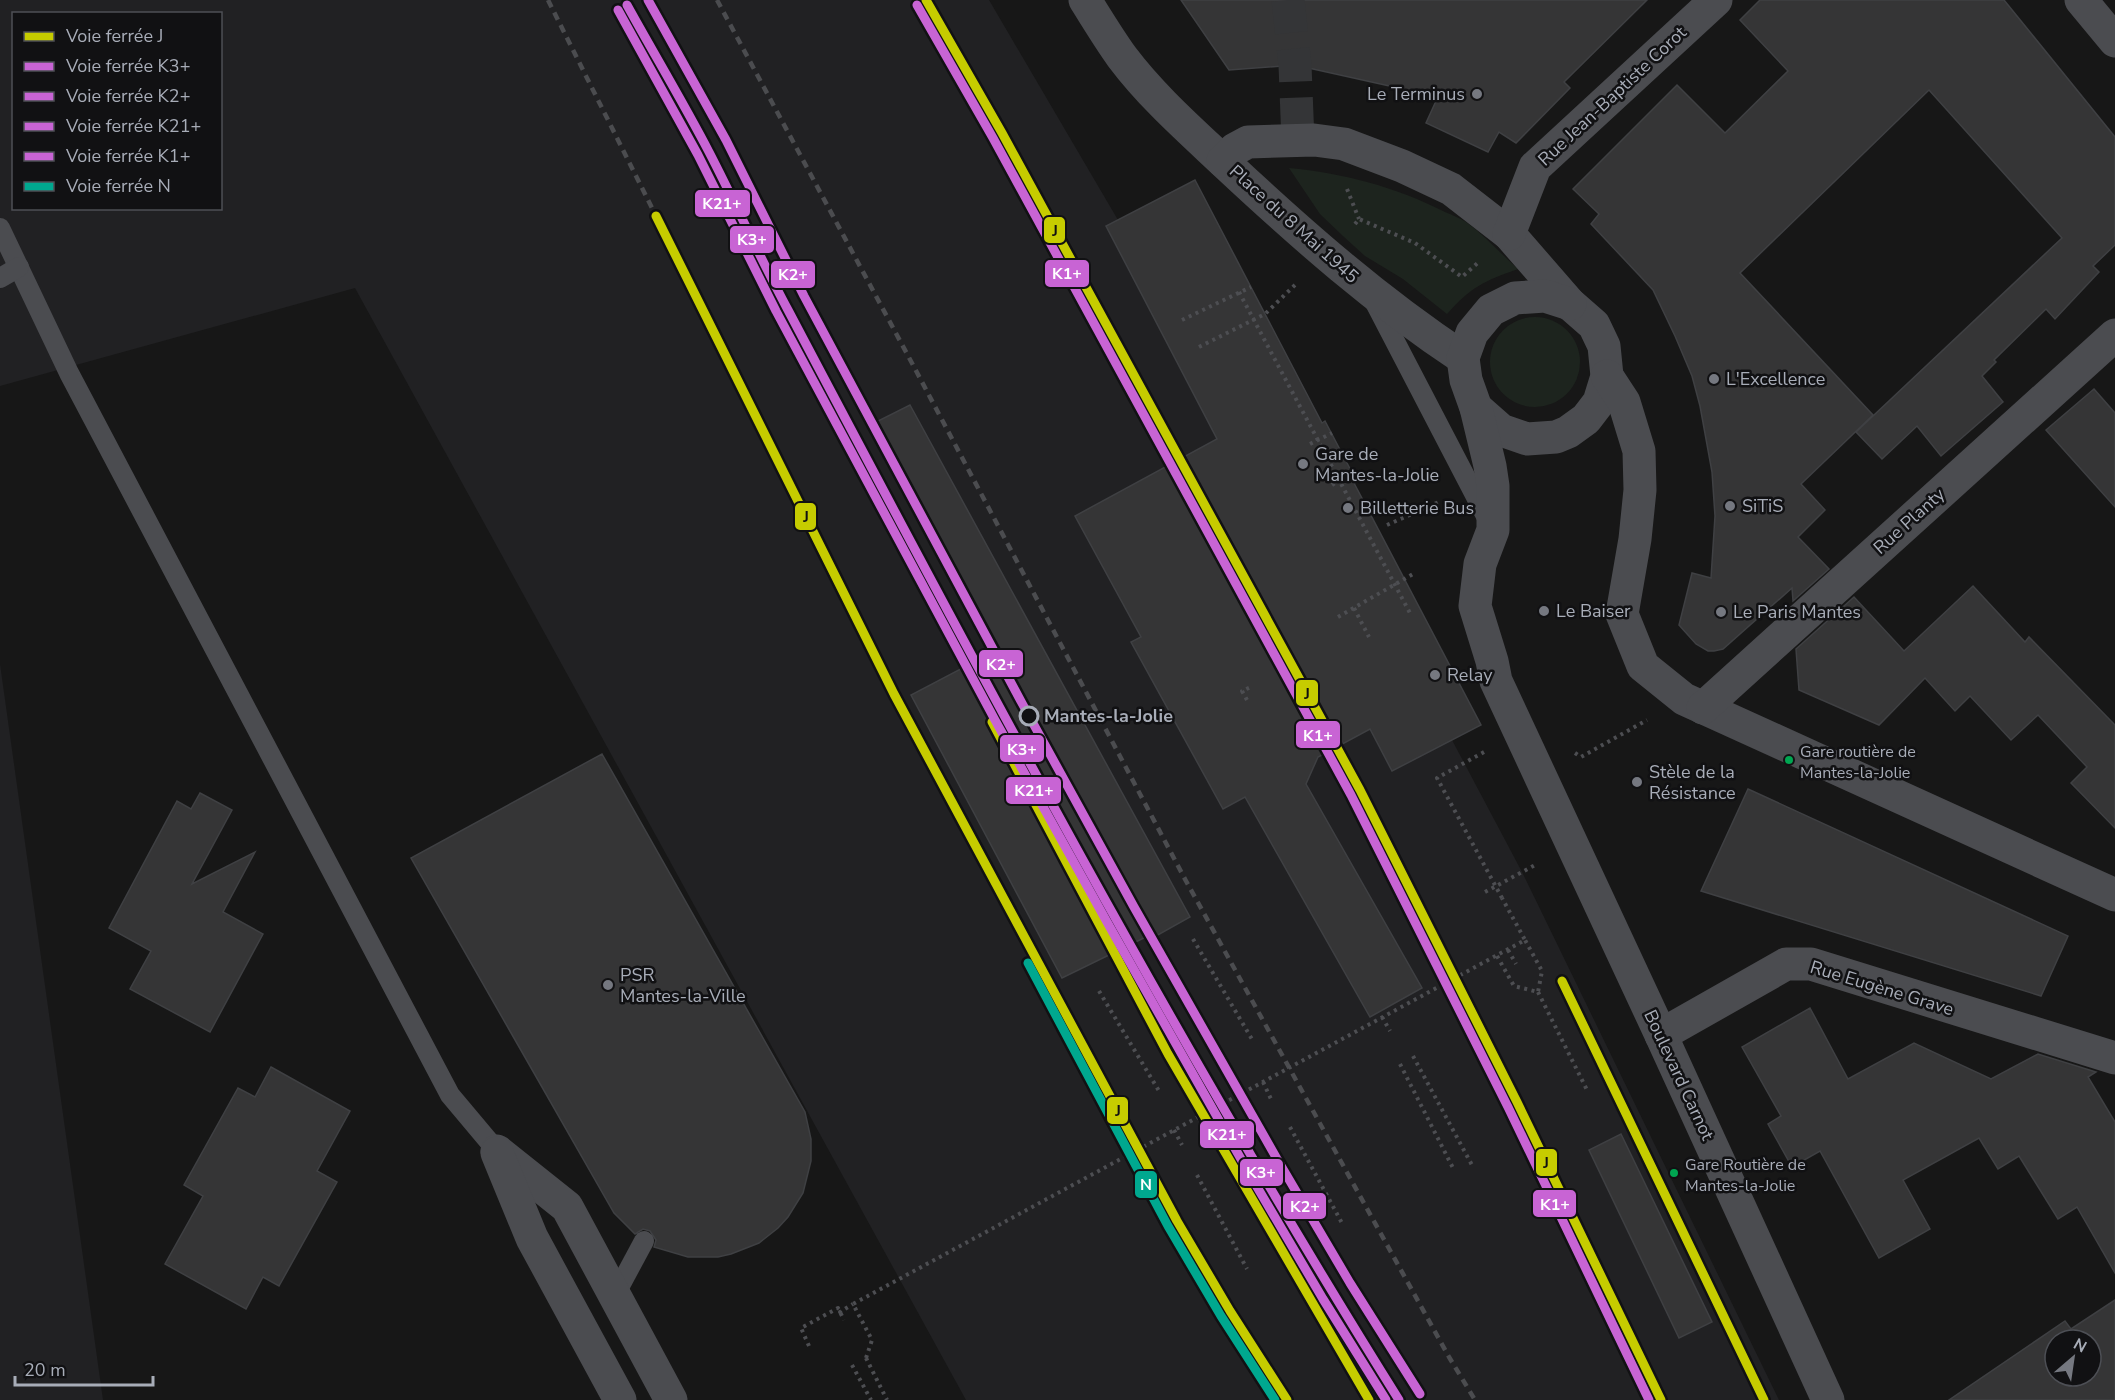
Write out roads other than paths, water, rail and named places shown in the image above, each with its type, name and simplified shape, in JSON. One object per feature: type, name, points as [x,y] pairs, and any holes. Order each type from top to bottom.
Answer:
[{"type":"street","points":[[1085,0],[1123,57],[1142,80],[1223,161]]},
{"type":"street","name":"Rue Jean-Baptiste Corot","points":[[1509,234],[1535,166],[1716,0]]},
{"type":"street","points":[[2081,0],[2115,41]]},
{"type":"street","name":"Place du 8 Mai 1945","points":[[1463,358],[1413,325],[1368,290],[1223,161],[1235,149],[1248,142],[1314,141],[1344,144],[1402,166],[1451,189],[1509,234],[1570,304],[1594,325],[1604,346],[1607,376],[1599,402],[1586,419],[1568,432],[1556,436],[1527,439],[1501,430],[1476,408]]},
{"type":"street","name":"Place du 8 Mai 1945","points":[[1529,750],[1496,681],[1475,606],[1479,564],[1493,530],[1493,486],[1476,408],[1466,380],[1463,358],[1472,333],[1491,310],[1515,298],[1545,296],[1570,304]]},
{"type":"street","name":"Rue Planty","points":[[1694,703],[2115,335]]},
{"type":"street","name":"Place du 8 Mai 1945","points":[[1607,376],[1624,402],[1639,451],[1640,490],[1635,539],[1622,614],[1643,666],[1694,703]]},
{"type":"street","points":[[1694,703],[2115,895]]},
{"type":"street","name":"Boulevard Carnot","points":[[1529,750],[1828,1400]]},
{"type":"street","name":"Rue Eugène Grave","points":[[1661,1035],[1786,964],[1811,964],[2115,1058]]},
{"type":"street","points":[[497,1151],[567,1208],[671,1400]]},
{"type":"street","points":[[497,1151],[532,1238],[620,1400]]},
{"type":"lane","points":[[0,228],[69,373],[450,1095],[497,1151]]},
{"type":"lane","points":[[0,278],[18,267]]},
{"type":"lane","points":[[1368,290],[1493,530]]},
{"type":"lane","points":[[615,1295],[644,1241]]},
{"type":"tunnel","points":[[1288,0],[1295,65],[1298,141]]},
{"type":"railway","points":[[548,0],[656,216]]},
{"type":"railway","points":[[717,0],[1186,881],[1475,1400]]},
{"type":"rail line","name":"K2+","points":[[648,0],[726,140],[804,296],[1134,907],[1277,1159],[1350,1283],[1420,1394]]},
{"type":"rail line","name":"J","points":[[926,0],[1002,133],[1360,790],[1517,1102],[1661,1400]]},
{"type":"rail line","name":"K3+","points":[[627,5],[699,133],[861,448],[1083,861],[1238,1133],[1399,1400]]},
{"type":"rail line","name":"K1+","points":[[917,5],[993,138],[1351,795],[1508,1107],[1649,1400]]},
{"type":"rail line","name":"K21+","points":[[618,10],[698,155],[776,311],[995,720],[1250,1175],[1386,1400]]},
{"type":"rail line","name":"J","points":[[656,216],[894,694],[1177,1221],[1230,1311],[1287,1400]]},
{"type":"rail line","name":"J","points":[[992,722],[1168,1054],[1369,1400]]},
{"type":"rail line","name":"N","points":[[1028,963],[1168,1226],[1221,1316],[1275,1400]]},
{"type":"rail line","name":"J","points":[[1562,981],[1764,1400]]},
{"type":"place","name":"Le Terminus","points":[[1477,94]]},
{"type":"place","name":"L'Excellence","points":[[1714,379]]},
{"type":"place","name":"Gare de Mantes-la-Jolie","points":[[1303,464]]},
{"type":"place","name":"SiTiS","points":[[1730,506]]},
{"type":"place","name":"Billetterie Bus","points":[[1348,508]]},
{"type":"place","name":"Le Baiser","points":[[1544,611]]},
{"type":"place","name":"Le Paris Mantes","points":[[1721,612]]},
{"type":"place","name":"Relay","points":[[1435,675]]},
{"type":"place","name":"Mantes-la-Jolie","points":[[1029,716]]},
{"type":"place","name":"Gare routière de Mantes-la-Jolie","points":[[1789,760]]},
{"type":"place","name":"Stèle de la Résistance","points":[[1637,782]]},
{"type":"place","name":"PSR Mantes-la-Ville","points":[[608,985]]},
{"type":"place","name":"Gare Routière de Mantes-la-Jolie","points":[[1674,1173]]}]
